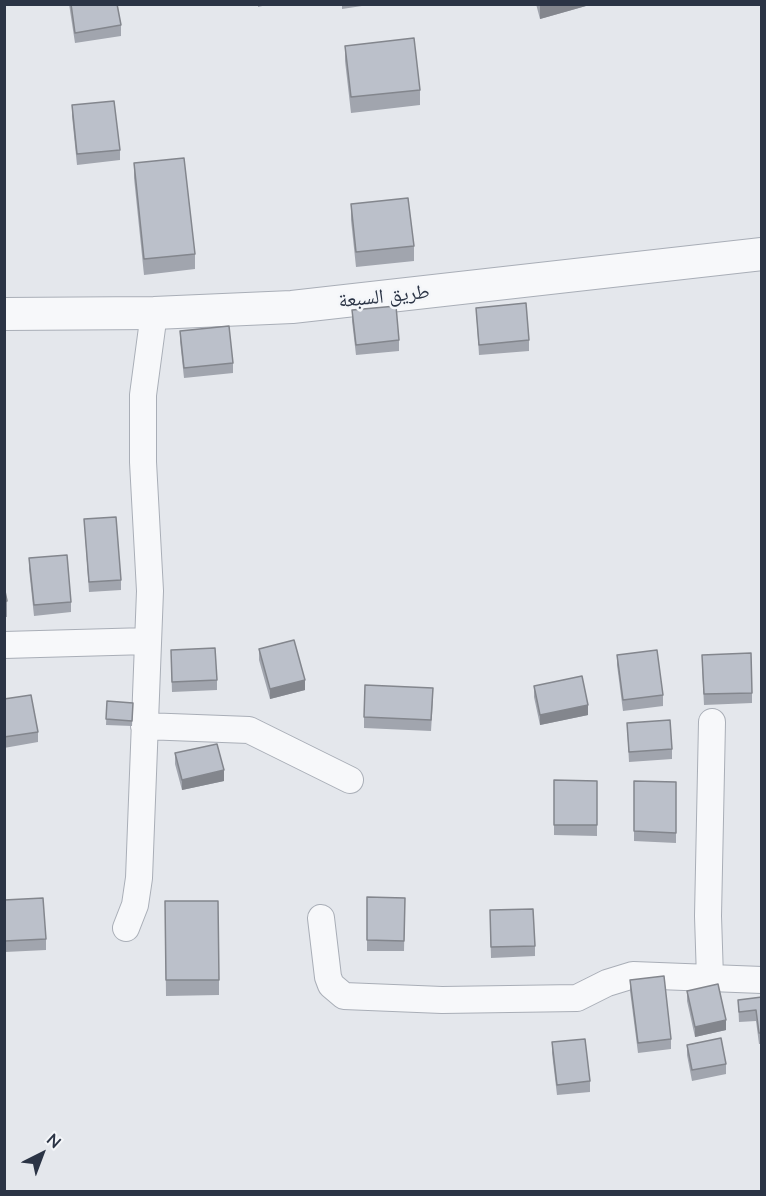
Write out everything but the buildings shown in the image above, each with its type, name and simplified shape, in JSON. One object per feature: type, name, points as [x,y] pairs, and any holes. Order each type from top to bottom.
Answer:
[{"type":"street","name":"طريق السبعة","points":[[4,314],[154,313],[292,307],[762,254]]},
{"type":"street","points":[[126,928],[135,905],[139,878],[150,591],[143,395],[154,313]]},
{"type":"street","points":[[4,645],[148,641]]},
{"type":"street","points":[[710,978],[708,916],[712,722]]},
{"type":"street","points":[[144,726],[249,730],[350,780]]},
{"type":"street","points":[[321,918],[328,977],[332,985],[344,996],[442,1000],[577,998],[622,977],[762,980]]}]
